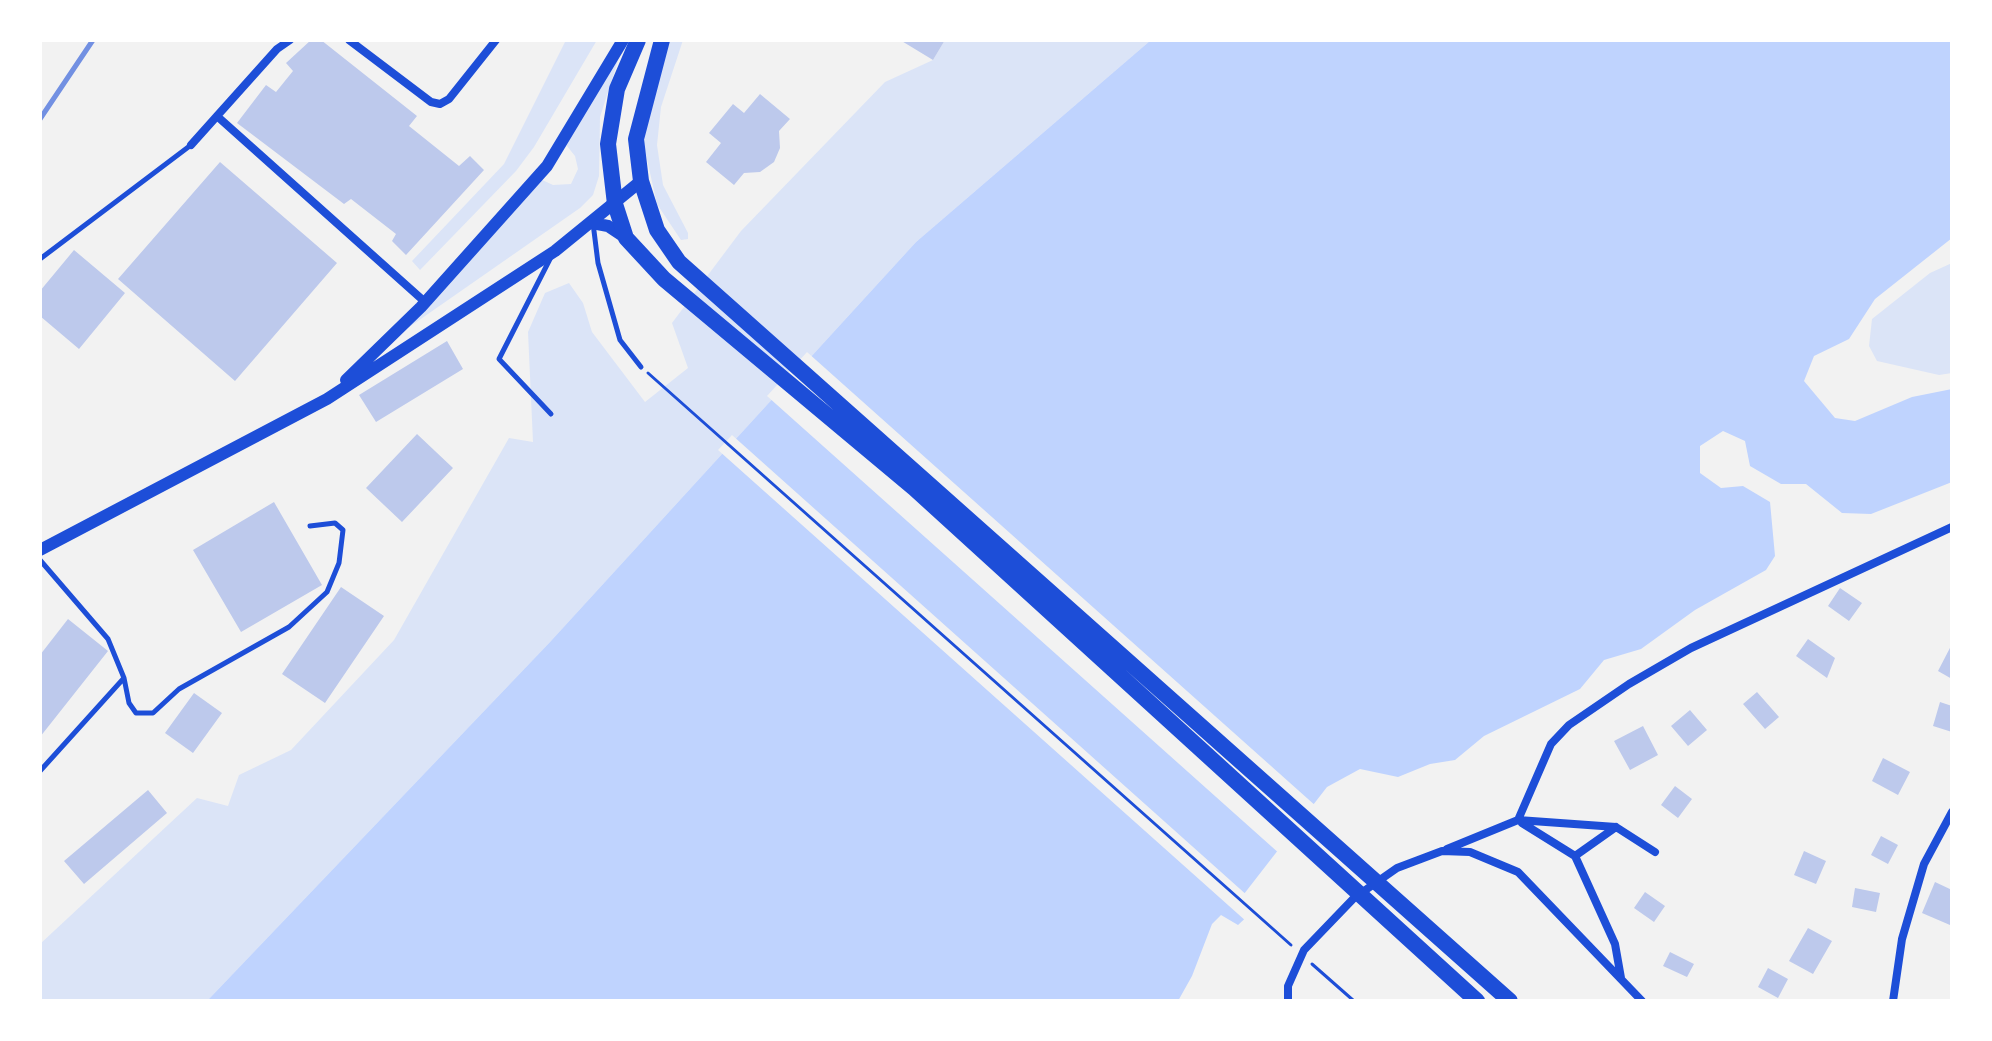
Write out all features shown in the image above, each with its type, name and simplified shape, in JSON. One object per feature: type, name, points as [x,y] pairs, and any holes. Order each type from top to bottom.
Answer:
[{"type":"main road","points":[[638,40],[617,89],[608,144],[615,204],[626,238],[664,279],[914,488],[1477,1001]]},
{"type":"main road","points":[[662,40],[636,139],[641,181],[657,230],[679,262],[1510,1001]]},
{"type":"street","points":[[191,145],[277,49],[290,40]]},
{"type":"street","points":[[349,40],[431,102],[440,104],[449,99],[496,40]]},
{"type":"street","points":[[327,399],[425,302],[547,166],[623,40]]},
{"type":"street","points":[[218,117],[425,302]]},
{"type":"street","points":[[40,550],[327,399],[555,251],[641,181]]},
{"type":"street","points":[[592,223],[608,226],[626,238]]},
{"type":"street","points":[[1518,820],[1551,744],[1569,725],[1629,684],[1691,648],[1952,527]]},
{"type":"street","points":[[1893,1001],[1902,939],[1924,864],[1952,812]]},
{"type":"street","points":[[1518,820],[1575,856],[1615,944],[1621,979]]},
{"type":"street","points":[[1288,1001],[1288,986],[1304,950],[1354,898],[1397,868],[1518,820],[1616,827],[1655,852]]},
{"type":"street","points":[[1575,856],[1616,827]]},
{"type":"street","points":[[1442,851],[1470,852],[1518,872],[1642,1001]]},
{"type":"lane","points":[[40,259],[191,145]]},
{"type":"lane","points":[[592,223],[598,263],[620,340],[641,367]]},
{"type":"lane","points":[[551,414],[499,359],[555,251]]},
{"type":"lane","points":[[40,560],[108,639],[124,678],[129,703],[136,713],[153,713],[179,689],[289,627],[327,592],[344,543],[343,530],[335,523],[310,526]]},
{"type":"lane","points":[[40,771],[124,678]]},
{"type":"path","points":[[641,367],[1294,948]]},
{"type":"path","points":[[1306,959],[1354,1001]]},
{"type":"shaded area","points":[[566,40],[597,40],[534,147],[516,171],[420,270],[412,261],[504,164]]},
{"type":"shaded area","points":[[669,40],[683,40],[661,107],[657,145],[663,185],[688,233],[688,239],[681,240],[657,204],[644,146],[646,108]]},
{"type":"shaded area","points":[[945,40],[1151,40],[916,242],[550,642],[207,1001],[40,1001],[40,944],[197,798],[228,806],[239,775],[291,750],[394,640],[509,438],[533,442],[528,332],[545,293],[569,283],[583,303],[592,332],[645,402],[688,368],[672,323],[741,231],[885,82],[933,60]]},
{"type":"shaded area","points":[[622,48],[600,117],[599,176],[593,195],[580,208],[405,330],[396,325],[538,178],[553,185],[571,184],[578,169],[575,156],[563,141]]},
{"type":"shaded area","points":[[1952,263],[1952,373],[1939,375],[1877,361],[1869,346],[1872,319],[1930,273]]},
{"type":"water","points":[[1151,40],[1952,40],[1952,238],[1875,299],[1849,339],[1814,356],[1804,381],[1835,418],[1855,421],[1912,397],[1952,389],[1952,482],[1871,514],[1842,513],[1806,484],[1781,484],[1750,466],[1745,441],[1723,431],[1700,446],[1700,473],[1721,488],[1743,486],[1770,502],[1775,556],[1766,570],[1695,610],[1641,649],[1604,660],[1580,689],[1484,736],[1455,760],[1430,764],[1398,777],[1360,769],[1327,787],[1244,894],[1253,911],[1238,925],[1221,915],[1212,924],[1192,976],[1178,1001],[207,1001],[550,642],[916,242]]},
{"type":"pier","points":[[807,352],[1317,807],[1281,855],[767,396]]},
{"type":"pier","points":[[732,435],[1249,897],[1256,913],[1247,922],[718,450]]},
{"type":"building","points":[[311,40],[321,40],[417,116],[409,126],[459,166],[470,156],[484,170],[406,255],[392,241],[396,234],[351,199],[344,204],[237,123],[266,85],[276,92],[293,71],[286,63]]},
{"type":"building","points":[[900,40],[945,40],[933,60]]},
{"type":"building","points":[[760,94],[790,119],[779,131],[780,148],[774,162],[760,172],[744,173],[734,185],[706,162],[721,143],[709,133],[733,104],[744,113]]},
{"type":"building","points":[[220,162],[337,263],[235,381],[118,279]]},
{"type":"building","points":[[74,250],[125,293],[79,349],[40,316],[40,291]]},
{"type":"building","points":[[447,341],[463,369],[376,422],[359,395]]},
{"type":"building","points":[[417,434],[453,468],[402,522],[366,488]]},
{"type":"building","points":[[274,502],[322,585],[241,632],[193,550]]},
{"type":"building","points":[[341,587],[384,616],[325,703],[282,674]]},
{"type":"building","points":[[1840,588],[1862,603],[1849,621],[1828,606]]},
{"type":"building","points":[[68,619],[108,651],[40,737],[40,655]]},
{"type":"building","points":[[1808,639],[1835,658],[1827,678],[1796,656]]},
{"type":"building","points":[[1952,644],[1952,679],[1938,671]]},
{"type":"building","points":[[1757,692],[1779,717],[1765,729],[1743,704]]},
{"type":"building","points":[[194,693],[222,713],[193,753],[165,733]]},
{"type":"building","points":[[1940,702],[1952,706],[1952,732],[1933,726]]},
{"type":"building","points":[[1690,710],[1707,730],[1688,746],[1671,726]]},
{"type":"building","points":[[1643,726],[1658,755],[1630,770],[1614,741]]},
{"type":"building","points":[[1883,758],[1910,772],[1898,795],[1872,781]]},
{"type":"building","points":[[1675,786],[1692,799],[1678,818],[1661,805]]},
{"type":"building","points":[[148,790],[167,813],[84,884],[64,861]]},
{"type":"building","points":[[1881,836],[1898,845],[1888,864],[1871,855]]},
{"type":"building","points":[[1804,851],[1826,861],[1816,884],[1794,875]]},
{"type":"building","points":[[1935,882],[1952,890],[1950,925],[1922,913]]},
{"type":"building","points":[[1855,888],[1880,893],[1876,912],[1852,907]]},
{"type":"building","points":[[1645,892],[1665,906],[1654,922],[1634,908]]},
{"type":"building","points":[[1808,928],[1832,941],[1813,974],[1789,961]]},
{"type":"building","points":[[1670,952],[1694,964],[1687,977],[1663,966]]},
{"type":"building","points":[[1768,968],[1788,979],[1778,998],[1758,987]]},
{"type":"railway","points":[[40,119],[93,40]]}]
